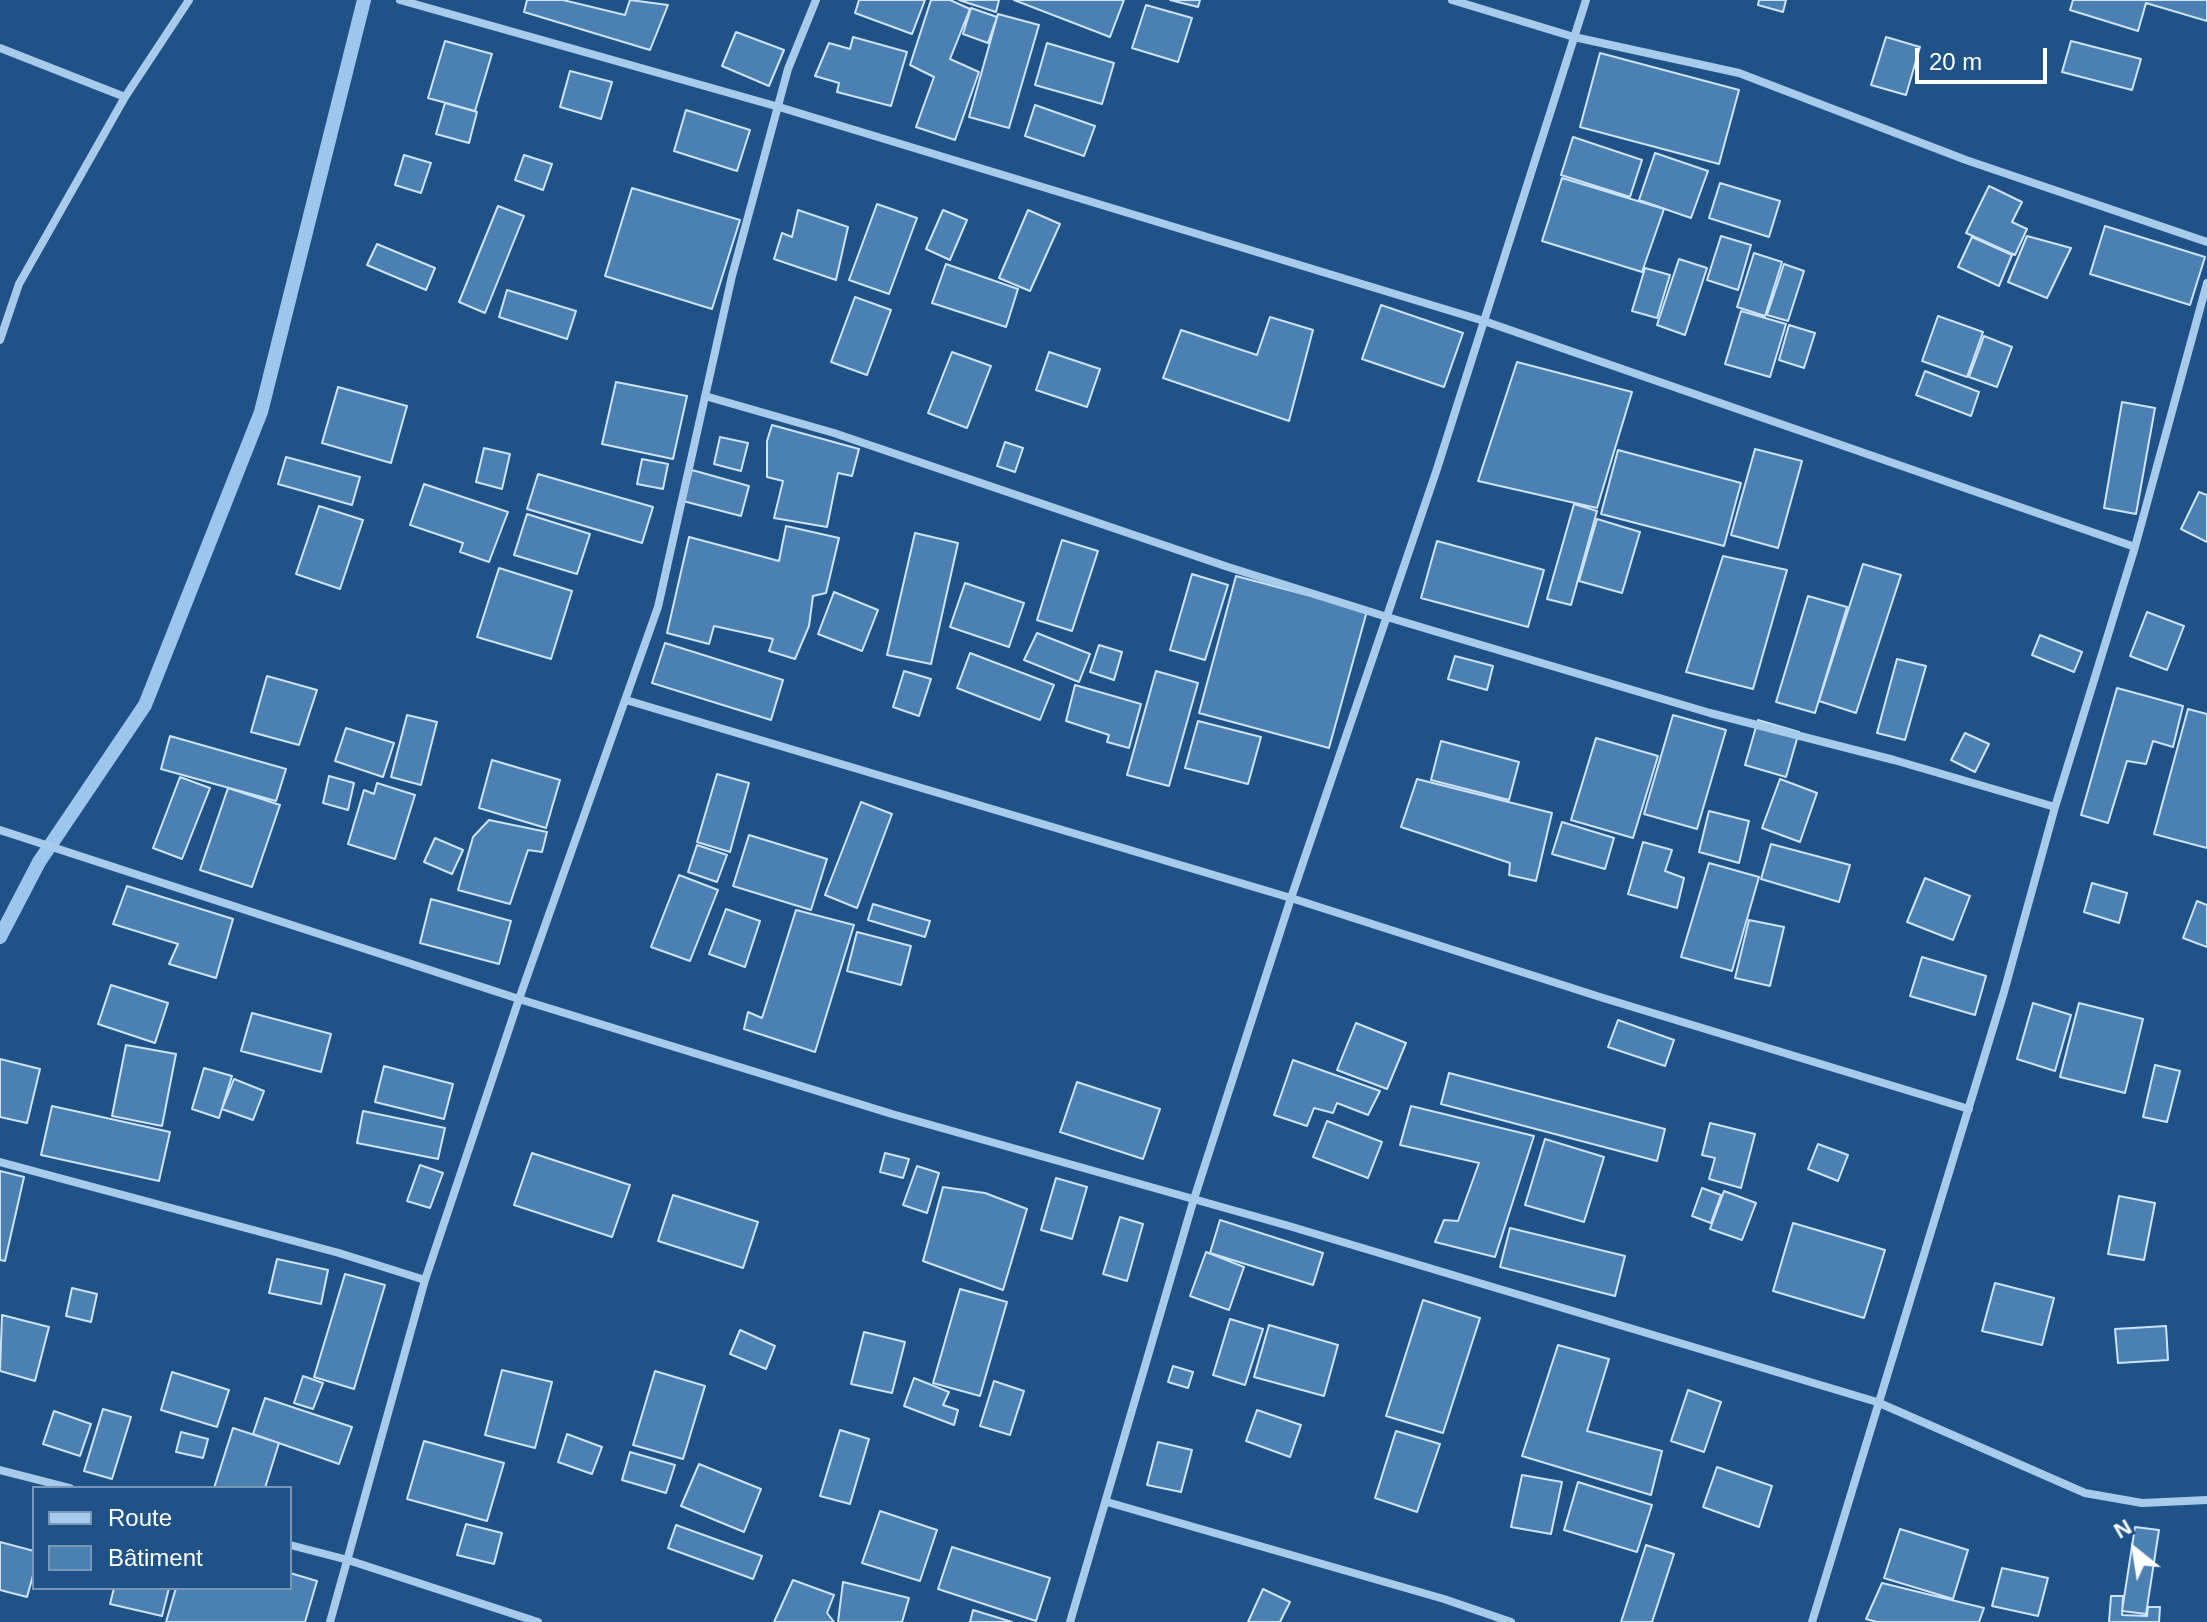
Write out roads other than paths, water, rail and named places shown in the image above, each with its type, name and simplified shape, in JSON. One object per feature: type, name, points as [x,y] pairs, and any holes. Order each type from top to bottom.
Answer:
[{"type":"street","points":[[0,340],[19,284],[125,97],[189,0]]},
{"type":"street","points":[[400,0],[779,107],[1484,321],[2135,547]]},
{"type":"street","points":[[330,1622],[425,1280],[519,999],[658,607],[732,276],[788,69],[816,0]]},
{"type":"street","points":[[1452,0],[1574,37],[1739,73],[1966,160],[2207,242]]},
{"type":"street","points":[[1070,1622],[1193,1202],[1484,321],[1586,0]]},
{"type":"street","points":[[0,48],[125,97]]},
{"type":"street","points":[[1812,1622],[1969,1109],[2055,807],[2135,547],[2207,283]]},
{"type":"street","points":[[705,396],[834,433],[1228,567],[1387,617],[1710,713],[1894,760],[2055,807]]},
{"type":"street","points":[[626,700],[1291,898],[1600,997],[1969,1109]]},
{"type":"street","points":[[0,830],[519,999],[892,1114],[1193,1202],[1289,1226],[1877,1402],[2085,1493],[2142,1503],[2207,1500]]},
{"type":"street","points":[[0,1162],[339,1253],[425,1280]]},
{"type":"street","points":[[0,1470],[62,1486]]},
{"type":"street","points":[[1107,1502],[1444,1599],[1511,1622]]},
{"type":"street","points":[[292,1546],[348,1560],[538,1622]]},
{"type":"waterway","points":[[0,937],[39,862],[145,705],[261,412],[364,0]]}]
